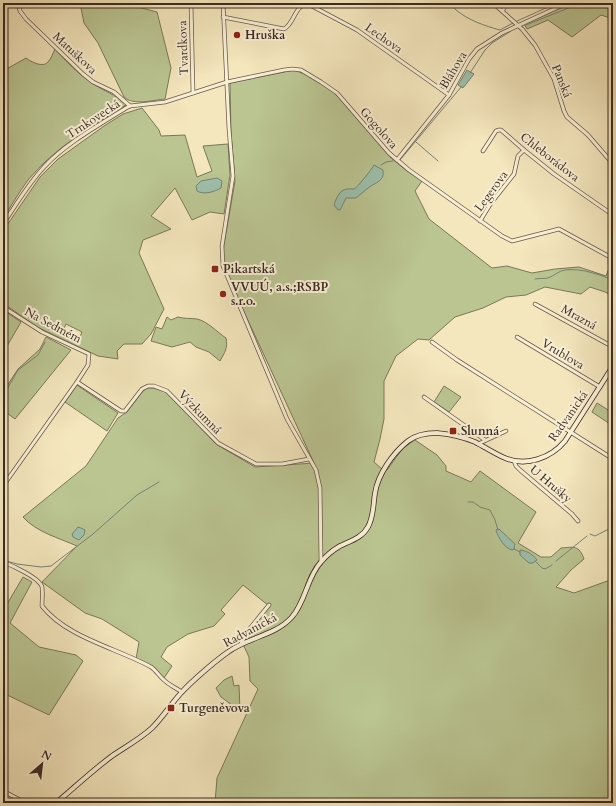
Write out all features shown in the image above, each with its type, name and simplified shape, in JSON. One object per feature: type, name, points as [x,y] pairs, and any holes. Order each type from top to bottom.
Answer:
[{"type":"street","name":"Matuškova","points":[[18,3],[20,11],[26,20],[59,49],[83,74],[93,82],[114,92],[130,106]]},
{"type":"street","name":"Tvardkova","points":[[191,3],[194,93]]},
{"type":"street","points":[[223,3],[233,183],[221,254],[224,271],[287,419],[316,470],[320,488],[321,561]]},
{"type":"street","name":"Panská","points":[[493,3],[503,10],[529,37],[551,73],[567,117],[588,135],[613,164]]},
{"type":"street","points":[[503,10],[507,3]]},
{"type":"street","name":"Bláhova","points":[[397,160],[449,95],[475,51],[490,40],[518,25],[567,3]]},
{"type":"street","points":[[604,3],[613,8]]},
{"type":"street","name":"Lechova","points":[[223,18],[284,29],[289,25],[300,7],[306,4],[310,5],[357,30],[449,95]]},
{"type":"street","name":"Gogolova","points":[[227,82],[286,69],[303,71],[325,84],[336,93],[381,144],[409,170],[508,240],[519,240],[559,229],[610,257]]},
{"type":"street","name":"Trnkovecká","points":[[3,224],[31,181],[44,166],[62,150],[130,106],[165,102],[227,82]]},
{"type":"street","name":"Chleborádova","points":[[482,151],[499,130],[501,130],[554,174],[613,215]]},
{"type":"street","name":"Legerova","points":[[480,221],[491,203],[515,173],[518,155],[524,150]]},
{"type":"street","points":[[613,252],[610,257],[610,264],[613,269]]},
{"type":"street","name":"Mrazná","points":[[535,304],[613,347]]},
{"type":"street","name":"Na Sedmém","points":[[3,307],[42,332],[89,354],[87,368],[77,382]]},
{"type":"street","name":"Vrublova","points":[[517,337],[600,387]]},
{"type":"street","points":[[432,342],[457,360],[613,459]]},
{"type":"street","name":"Radvanická","points":[[56,803],[91,772],[150,729],[182,692],[227,652],[241,644],[276,630],[290,619],[300,605],[314,572],[321,561],[332,551],[359,537],[366,530],[373,513],[379,479],[392,458],[409,440],[420,435],[432,433],[456,436],[478,444],[502,457],[514,461],[531,461],[550,454],[563,444],[613,366]]},
{"type":"street","points":[[3,486],[77,382]]},
{"type":"street","name":"Výzkumná","points":[[77,382],[121,411],[125,411],[142,389],[147,386],[154,386],[167,391],[218,443],[256,464],[282,464],[309,459]]},
{"type":"street","points":[[424,397],[485,440]]},
{"type":"street","points":[[478,444],[506,432]]},
{"type":"street","name":"U Hrušky","points":[[514,461],[517,468],[572,514],[578,521]]},
{"type":"street","points":[[3,562],[39,582],[42,586],[42,606],[51,616],[95,643],[152,668],[165,681],[182,692]]},
{"type":"street","points":[[241,644],[247,632],[268,605]]},
{"type":"street","points":[[3,791],[26,803]]},
{"type":"shaded area","points":[[80,3],[133,3],[134,6],[157,12],[171,68],[165,99],[138,102],[128,100],[124,97],[98,43],[84,23]]},
{"type":"shaded area","points":[[572,3],[597,3],[613,11],[613,19],[601,15],[572,37],[548,20],[527,29],[524,24]]},
{"type":"shaded area","points":[[55,49],[82,76],[126,105],[61,148],[38,168],[18,194],[3,219],[3,71],[26,58],[37,64],[46,64]]},
{"type":"shaded area","points":[[294,70],[307,75],[333,91],[391,158],[422,181],[415,191],[429,219],[492,268],[507,266],[532,273],[579,267],[606,276],[609,268],[613,273],[613,296],[590,287],[581,294],[545,287],[526,295],[506,297],[483,308],[455,317],[429,340],[418,339],[396,356],[384,381],[384,419],[374,462],[382,469],[387,470],[403,448],[415,440],[437,455],[446,466],[446,471],[471,482],[480,471],[536,512],[518,543],[541,557],[551,557],[561,548],[573,547],[578,549],[582,554],[584,559],[571,570],[556,587],[574,593],[613,579],[613,803],[215,803],[217,778],[258,689],[250,681],[249,657],[241,640],[269,606],[243,585],[221,610],[225,614],[214,626],[188,634],[167,647],[161,657],[172,666],[164,678],[153,667],[136,659],[139,642],[102,619],[85,613],[42,582],[77,546],[41,531],[23,517],[86,466],[118,418],[127,412],[147,388],[153,388],[166,392],[216,444],[255,467],[314,463],[226,273],[223,260],[223,251],[235,181],[231,135],[230,83]]},
{"type":"shaded area","points":[[467,70],[474,74],[463,88],[458,85]]},
{"type":"shaded area","points":[[142,108],[159,130],[161,136],[185,135],[197,177],[212,171],[203,146],[228,144],[230,175],[224,214],[210,212],[192,220],[175,188],[151,216],[171,229],[143,240],[139,253],[164,309],[151,334],[142,344],[124,344],[117,351],[118,359],[98,356],[37,327],[3,303],[3,231],[40,177],[58,159],[123,114]],"holes":[[[66,324],[82,332],[77,343],[61,335]]]},
{"type":"shaded area","points":[[374,165],[383,170],[383,177],[356,198],[346,198],[340,210],[338,210],[334,205],[340,193],[347,189],[356,188]]},
{"type":"shaded area","points":[[217,178],[222,181],[221,188],[215,191],[203,193],[197,191],[196,186],[201,181]]},
{"type":"shaded area","points":[[3,310],[21,322],[3,353]]},
{"type":"shaded area","points":[[167,317],[171,320],[178,317],[201,320],[226,338],[227,341],[225,352],[220,361],[209,352],[196,347],[190,342],[172,347],[151,341],[156,327],[162,329]]},
{"type":"shaded area","points":[[46,337],[71,350],[15,419],[3,410],[3,394],[18,369],[40,349]]},
{"type":"shaded area","points":[[77,385],[118,413],[107,431],[65,402]]},
{"type":"shaded area","points":[[444,386],[461,397],[449,412],[434,402]]},
{"type":"shaded area","points":[[597,403],[613,413],[613,426],[592,412]]},
{"type":"shaded area","points":[[78,527],[85,530],[84,535],[79,540],[73,537],[72,534]]},
{"type":"shaded area","points":[[497,529],[499,529],[515,544],[514,549],[509,549],[504,545],[497,534]]},
{"type":"shaded area","points":[[520,550],[529,553],[537,560],[533,563],[529,563],[520,555]]},
{"type":"shaded area","points":[[23,577],[32,582],[10,623],[39,647],[76,655],[83,661],[49,715],[3,693],[3,611]]},
{"type":"shaded area","points":[[232,676],[234,686],[239,685],[240,711],[221,697],[216,688],[224,680]]},
{"type":"waterway","points":[[450,3],[456,10],[466,17],[488,27],[500,30],[513,23]]},
{"type":"waterway","points":[[517,21],[557,3]]},
{"type":"waterway","points":[[526,25],[581,3]]},
{"type":"waterway","points":[[596,3],[604,5]]},
{"type":"waterway","points":[[470,73],[485,50],[492,43],[511,31]]},
{"type":"waterway","points":[[400,160],[462,86]]},
{"type":"waterway","points":[[416,142],[438,161]]},
{"type":"waterway","points":[[381,165],[386,162],[393,161]]},
{"type":"waterway","points":[[535,279],[548,278],[558,272],[577,270],[589,272],[613,280]]},
{"type":"waterway","points":[[3,396],[18,370],[38,355],[45,342]]},
{"type":"waterway","points":[[3,560],[17,564],[41,567],[51,566],[93,534],[137,495],[159,482]]},
{"type":"waterway","points":[[468,502],[473,502],[480,507],[490,510],[498,530]]},
{"type":"waterway","points":[[590,534],[595,536],[613,527]]},
{"type":"waterway","points":[[556,561],[587,536]]},
{"type":"waterway","points":[[514,549],[520,552]]},
{"type":"waterway","points":[[535,561],[545,569],[552,565]]},
{"type":"place","name":"Hruška","points":[[237,35]]},
{"type":"place","name":"Pikartská","points":[[215,269]]},
{"type":"place","name":"VVUÚ, a.s.;RSBP s.r.o.","points":[[223,294]]},
{"type":"place","name":"Slunná","points":[[453,431]]},
{"type":"place","name":"Turgeněvova","points":[[171,708]]}]
